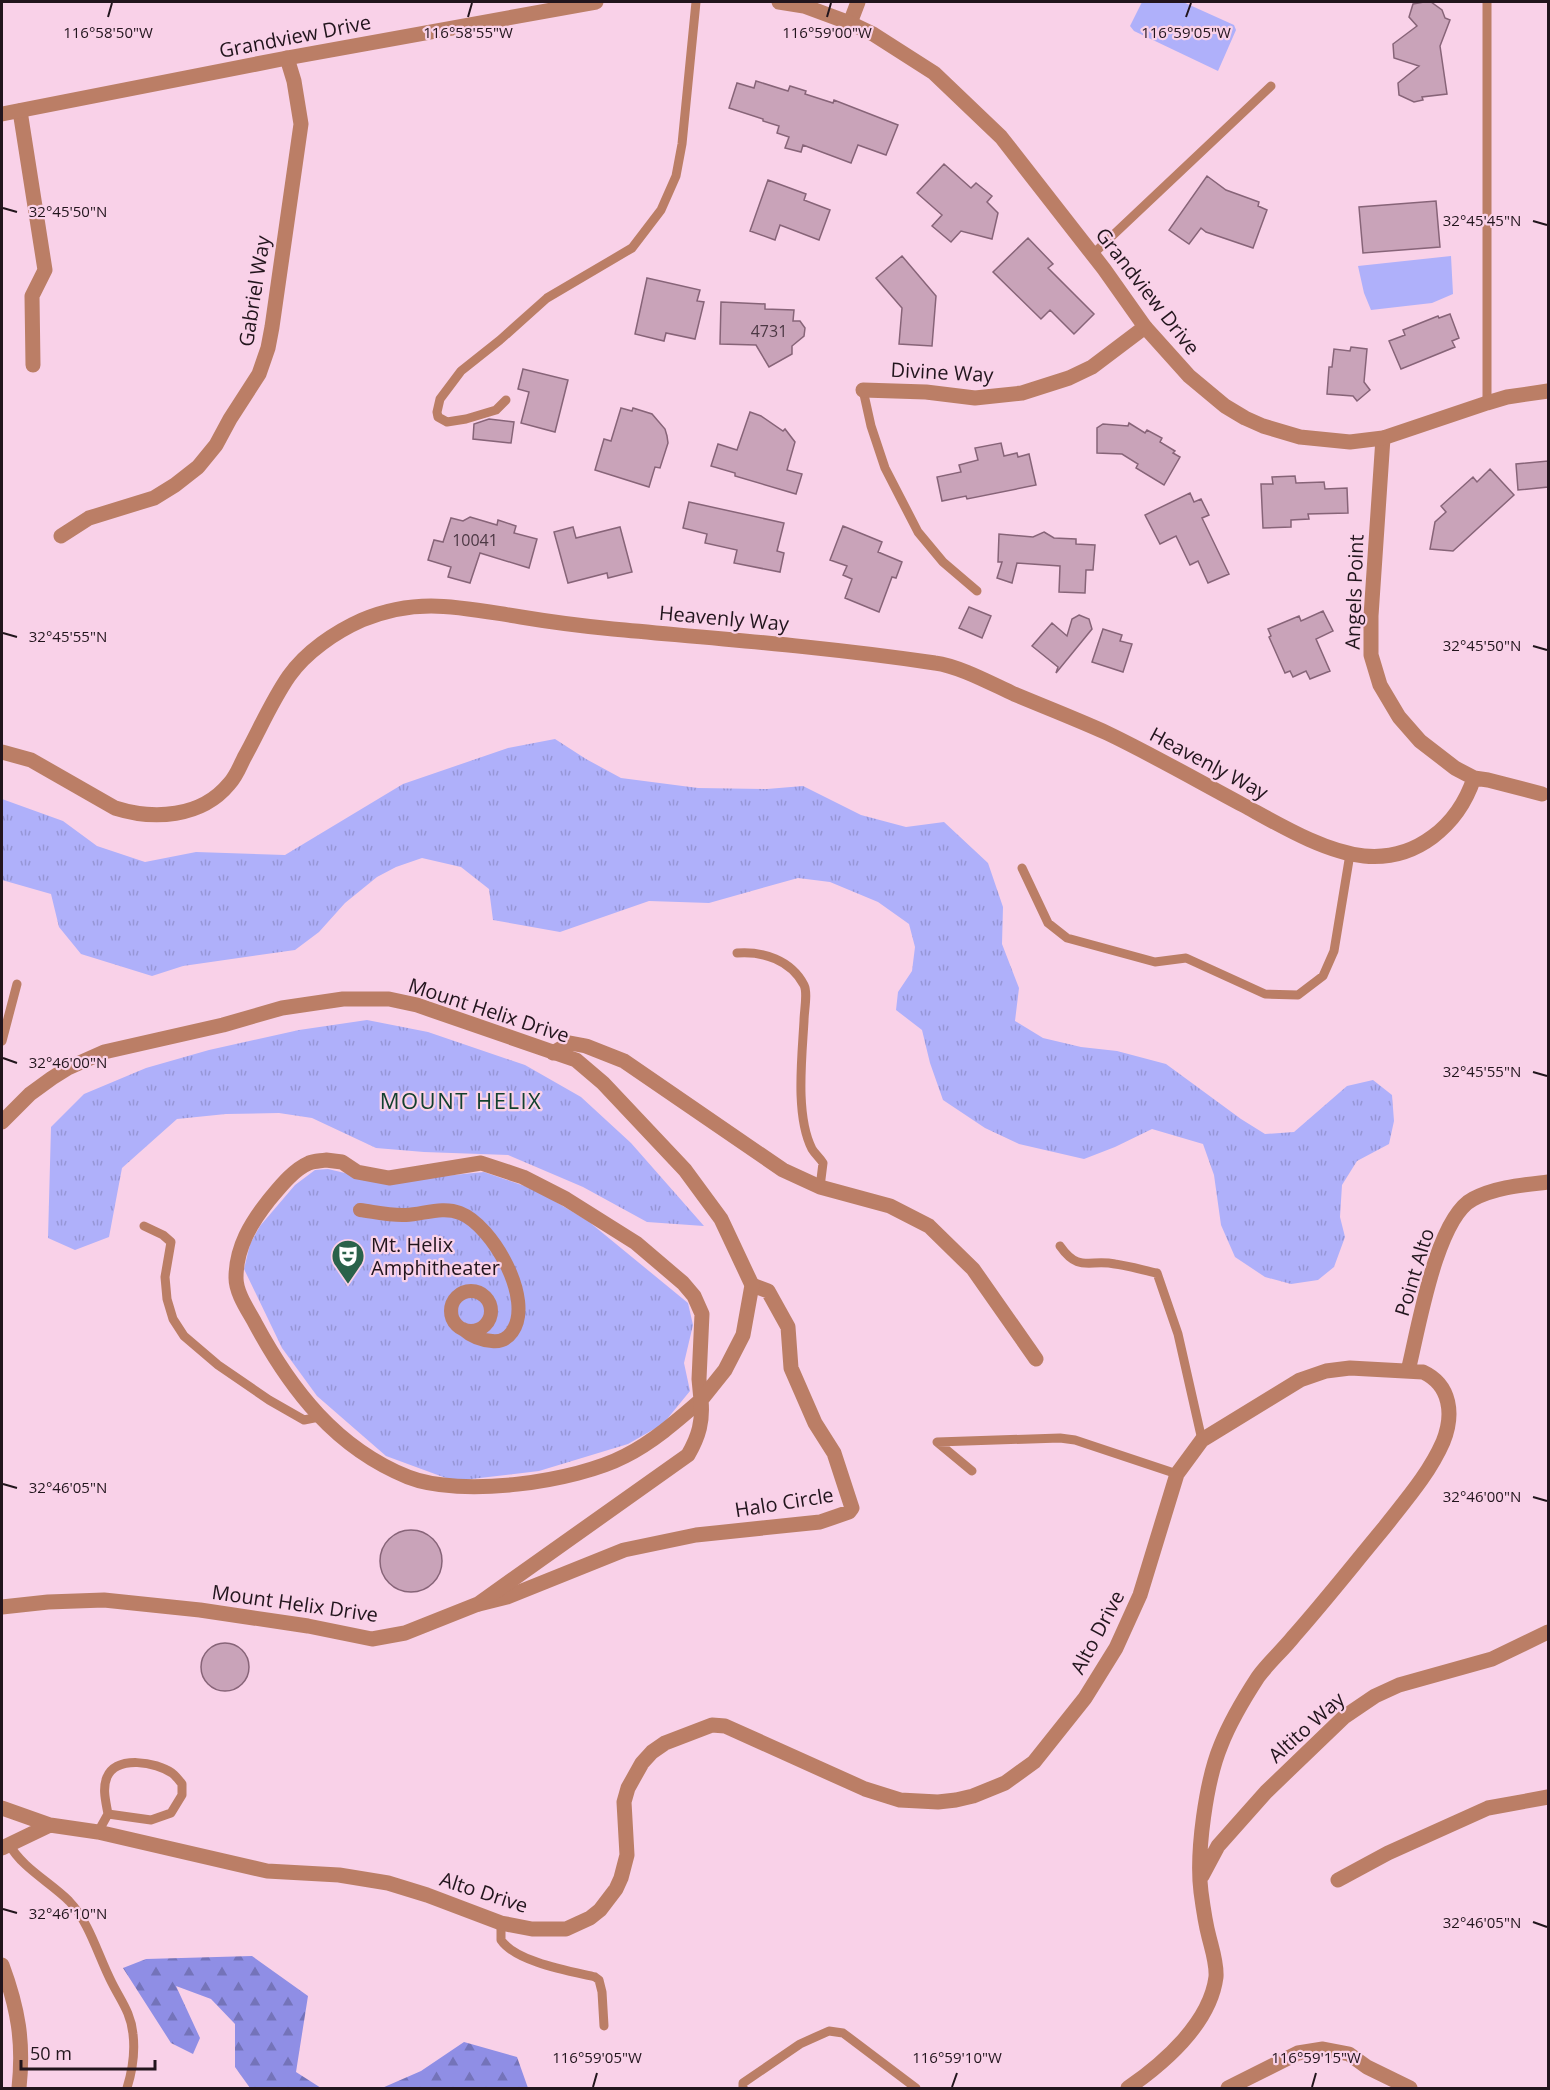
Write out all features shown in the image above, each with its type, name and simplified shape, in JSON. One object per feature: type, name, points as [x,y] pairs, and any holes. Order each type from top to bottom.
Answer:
[{"type":"street","name":"Grandview Drive","points":[[2,114],[544,6],[596,2]]},
{"type":"street","name":"Grandview Drive","points":[[779,2],[804,6],[850,23],[873,34],[934,73],[1001,137],[1092,254],[1145,327],[1189,376],[1206,392],[1245,418],[1300,437],[1350,442],[1383,438],[1507,397],[1548,391]]},
{"type":"street","points":[[850,23],[858,2]]},
{"type":"street","name":"Gabriel Way","points":[[61,536],[90,519],[154,498],[198,467],[216,445],[259,374],[272,327],[301,124],[294,81],[287,58]]},
{"type":"street","points":[[20,111],[45,270],[32,296],[33,364]]},
{"type":"street","name":"Divine Way","points":[[863,390],[926,392],[975,398],[1022,393],[1069,378],[1092,367],[1145,327]]},
{"type":"street","name":"Angels Point","points":[[1383,438],[1371,616],[1371,655],[1380,685],[1399,717],[1437,755],[1474,778],[1542,794]]},
{"type":"street","name":"Heavenly Way","points":[[2,752],[31,760],[115,808],[155,816],[183,812],[209,801],[231,783],[291,673],[323,643],[362,620],[382,613],[422,605],[461,606],[543,621],[831,648],[943,664],[1109,734],[1304,837],[1350,854],[1382,856],[1413,849],[1427,842],[1452,821],[1462,808],[1474,778]]},
{"type":"street","name":"Mount Helix Drive","points":[[2,1122],[30,1094],[52,1078],[104,1052],[223,1025],[282,1008],[343,999],[388,999],[417,1005],[576,1060],[603,1083],[685,1170],[721,1219],[752,1285],[743,1335],[725,1370],[701,1400],[678,1420],[625,1456],[585,1471],[523,1485],[453,1486],[409,1477],[358,1450],[306,1403],[264,1340],[244,1302],[236,1280],[238,1256],[246,1234],[257,1216],[284,1182],[308,1164],[326,1160],[342,1162],[357,1172],[389,1178],[481,1163],[523,1177],[566,1199],[636,1243],[683,1283],[694,1296],[702,1314],[699,1379],[701,1400],[703,1418],[697,1440],[688,1455],[478,1604],[405,1633],[372,1639],[308,1626],[200,1610],[104,1600],[48,1602],[2,1607]]},
{"type":"street","points":[[553,1053],[570,1043],[586,1046],[624,1061],[783,1170],[820,1186],[890,1206],[929,1226],[973,1269],[1036,1359]]},
{"type":"street","name":"Point Alto","points":[[1408,1371],[1436,1257],[1453,1219],[1471,1200],[1497,1189],[1548,1182]]},
{"type":"street","points":[[360,1210],[404,1215],[447,1209],[460,1212],[485,1231],[510,1272],[517,1289],[520,1312],[515,1328],[508,1338],[495,1341],[480,1340],[471,1336],[464,1329]]},
{"type":"street","name":"Halo Circle","points":[[478,1604],[507,1597],[624,1550],[696,1535],[820,1522],[849,1512],[852,1508],[834,1453],[815,1423],[791,1368],[788,1327],[768,1291],[752,1285]]},
{"type":"street","name":"Alto Drive","points":[[2,1808],[50,1825],[98,1832],[267,1871],[339,1875],[388,1883],[501,1923],[532,1929],[566,1929],[590,1918],[600,1910],[616,1889],[625,1867],[627,1843],[624,1802],[634,1774],[652,1752],[664,1743],[712,1725],[724,1726],[865,1789],[900,1800],[928,1802],[956,1800],[990,1790],[1020,1773],[1034,1762],[1085,1698],[1116,1648],[1140,1594],[1177,1474],[1202,1440],[1300,1380],[1326,1371],[1350,1368],[1423,1372],[1432,1376],[1446,1394],[1448,1405],[1444,1440],[1417,1485],[1330,1594],[1259,1676],[1221,1744],[1213,1772],[1201,1837],[1200,1881],[1216,1976],[1212,1992],[1200,2017],[1186,2038],[1153,2071],[1128,2088]]},
{"type":"street","name":"Altito Way","points":[[1200,1881],[1218,1846],[1266,1792],[1344,1716],[1375,1696],[1399,1685],[1492,1659],[1548,1632]]},
{"type":"street","points":[[1338,1880],[1388,1853],[1488,1808],[1548,1797]]},
{"type":"street","points":[[5,1846],[50,1825]]},
{"type":"street","points":[[2,1965],[12,1993],[21,2037],[19,2088]]},
{"type":"street","points":[[1228,2088],[1298,2053],[1323,2049],[1349,2054],[1367,2067],[1410,2088]]},
{"type":"lane","points":[[506,400],[496,410],[466,419],[447,422],[438,417],[440,399],[461,370],[500,340],[547,298],[632,248],[661,210],[676,176],[682,144],[696,2]]},
{"type":"lane","points":[[1487,2],[1487,403]]},
{"type":"lane","points":[[1092,254],[1270,86]]},
{"type":"lane","points":[[863,390],[871,426],[885,468],[918,532],[943,562],[977,591]]},
{"type":"lane","points":[[1022,868],[1048,923],[1068,938],[1155,962],[1186,958],[1265,994],[1298,995],[1323,976],[1334,951],[1350,854]]},
{"type":"lane","points":[[737,953],[764,954],[779,961],[793,970],[806,987],[801,1078],[804,1123],[813,1150],[823,1163],[820,1186]]},
{"type":"lane","points":[[2,1041],[17,984]]},
{"type":"lane","points":[[144,1226],[163,1235],[171,1242],[165,1277],[167,1299],[173,1319],[184,1336],[218,1365],[269,1400],[304,1420],[319,1417]]},
{"type":"lane","points":[[1060,1246],[1068,1257],[1086,1265],[1113,1263],[1157,1273],[1178,1334],[1202,1440]]},
{"type":"lane","points":[[972,1471],[936,1442],[1060,1438],[1075,1440],[1177,1474]]},
{"type":"lane","points":[[98,1832],[108,1814],[104,1793],[106,1779],[111,1770],[119,1765],[144,1763],[173,1774],[182,1784],[182,1795],[171,1813],[151,1820],[108,1814]]},
{"type":"lane","points":[[5,1846],[70,1902],[88,1930],[112,1984],[126,2007],[133,2034],[131,2075],[127,2088]]},
{"type":"lane","points":[[501,1923],[501,1940],[513,1952],[562,1970],[595,1977],[599,1980],[604,2026]]},
{"type":"lane","points":[[743,2088],[743,2083],[800,2044],[830,2031],[843,2033],[916,2088]]},
{"type":"green space","points":[[1142,2],[1183,2],[1234,25],[1236,30],[1218,71],[1134,31],[1130,26]]},
{"type":"green space","points":[[1451,256],[1453,294],[1432,303],[1371,310],[1364,293],[1358,266]]},
{"type":"green space","points":[[555,739],[621,778],[698,788],[767,789],[803,786],[861,815],[906,827],[944,822],[988,863],[1003,907],[1002,944],[1019,988],[1015,1021],[1043,1038],[1081,1047],[1117,1051],[1166,1064],[1265,1134],[1294,1132],[1347,1086],[1373,1080],[1392,1095],[1394,1121],[1389,1144],[1357,1161],[1342,1185],[1340,1217],[1345,1237],[1334,1267],[1318,1280],[1291,1284],[1265,1277],[1235,1257],[1221,1225],[1214,1175],[1203,1144],[1152,1129],[1084,1159],[1019,1144],[985,1128],[943,1100],[930,1063],[922,1030],[896,1010],[898,992],[912,971],[915,947],[909,924],[878,902],[830,882],[798,878],[709,903],[649,901],[560,932],[493,920],[489,889],[461,867],[422,858],[396,867],[377,877],[345,903],[319,932],[295,950],[183,966],[152,976],[81,954],[59,927],[51,894],[2,880],[2,799],[63,821],[97,846],[145,862],[196,852],[285,855],[403,784],[508,748]]},
{"type":"green space","points":[[367,1020],[428,1032],[525,1065],[581,1097],[631,1143],[704,1226],[647,1222],[583,1187],[508,1155],[376,1148],[312,1118],[279,1113],[226,1114],[177,1119],[122,1168],[109,1237],[75,1250],[48,1238],[51,1127],[84,1094],[146,1068],[209,1050],[299,1030]]},
{"type":"green space","points":[[328,1169],[383,1182],[484,1172],[536,1190],[588,1221],[688,1303],[693,1325],[684,1363],[690,1391],[663,1424],[628,1444],[539,1471],[454,1481],[386,1456],[317,1396],[282,1348],[244,1269],[250,1244],[260,1226],[295,1185],[315,1170]]},
{"type":"green space","points":[[252,1956],[308,1996],[296,2072],[321,2088],[250,2088],[235,2067],[235,2024],[211,1999],[176,1986],[200,2038],[193,2054],[171,2043],[123,1968],[146,1959]]},
{"type":"green space","points":[[464,2042],[517,2057],[528,2088],[382,2088],[421,2071]]},
{"type":"building","points":[[1431,2],[1442,10],[1445,18],[1450,20],[1440,46],[1447,94],[1422,97],[1423,100],[1414,102],[1399,95],[1398,83],[1419,66],[1394,58],[1393,44],[1417,26],[1409,17],[1413,4]]},
{"type":"building","points":[[756,81],[788,91],[790,86],[806,91],[805,94],[833,103],[834,100],[898,125],[886,155],[858,145],[851,163],[803,145],[801,152],[785,148],[789,137],[777,133],[779,126],[729,108],[737,83],[754,88]]},
{"type":"building","points":[[944,164],[971,188],[976,183],[992,196],[987,202],[998,213],[992,239],[961,231],[951,242],[932,226],[942,215],[917,193]]},
{"type":"building","points":[[1207,176],[1226,190],[1259,202],[1258,206],[1267,210],[1253,248],[1206,232],[1201,228],[1189,244],[1169,230]]},
{"type":"building","points":[[768,180],[806,194],[804,200],[830,210],[819,240],[780,225],[775,240],[750,231]]},
{"type":"building","points":[[1436,201],[1440,247],[1363,253],[1359,207]]},
{"type":"building","points":[[1028,238],[1053,264],[1048,268],[1094,314],[1074,334],[1050,310],[1041,319],[993,272]]},
{"type":"building","points":[[902,256],[936,296],[932,346],[899,344],[902,308],[876,278]]},
{"type":"building","points":[[647,278],[700,290],[697,301],[704,302],[695,339],[666,333],[664,341],[635,334]]},
{"type":"building","points":[[721,302],[765,304],[765,309],[794,310],[793,321],[800,321],[805,328],[804,336],[792,346],[792,354],[769,367],[756,345],[720,344]]},
{"type":"building","points":[[1450,314],[1459,338],[1452,341],[1455,347],[1401,369],[1389,341],[1405,335],[1403,330],[1438,316],[1439,318]]},
{"type":"building","points":[[1351,347],[1367,349],[1364,382],[1370,390],[1357,401],[1353,396],[1327,394],[1329,367],[1332,367],[1334,349],[1350,351]]},
{"type":"building","points":[[523,369],[568,380],[555,432],[521,423],[529,392],[518,389]]},
{"type":"building","points":[[621,408],[632,411],[633,408],[652,414],[665,429],[668,443],[660,468],[655,467],[649,487],[595,470],[604,439],[611,441]]},
{"type":"building","points":[[750,412],[761,416],[783,431],[785,429],[795,442],[787,470],[802,474],[796,494],[735,476],[735,473],[711,466],[718,444],[737,450]]},
{"type":"building","points":[[489,419],[514,422],[511,443],[473,439],[474,424]]},
{"type":"building","points":[[1129,423],[1145,433],[1147,430],[1162,438],[1160,442],[1180,457],[1164,485],[1136,468],[1138,464],[1122,454],[1097,453],[1097,428],[1103,424],[1128,426]]},
{"type":"building","points":[[1001,443],[1004,456],[1017,453],[1018,457],[1029,454],[1036,485],[967,499],[966,496],[942,501],[937,477],[961,472],[959,465],[978,460],[975,448]]},
{"type":"building","points":[[1548,461],[1548,487],[1518,490],[1516,464]]},
{"type":"building","points":[[1490,469],[1514,495],[1453,551],[1430,549],[1435,522],[1446,512],[1441,506],[1473,477],[1477,482]]},
{"type":"building","points":[[1295,476],[1296,483],[1324,482],[1325,489],[1347,488],[1348,513],[1308,514],[1309,519],[1291,520],[1291,527],[1263,528],[1261,484],[1273,484],[1272,477]]},
{"type":"building","points":[[1190,493],[1194,502],[1201,499],[1209,515],[1202,518],[1229,574],[1208,583],[1198,561],[1190,565],[1176,536],[1160,544],[1145,515]]},
{"type":"building","points":[[689,502],[784,523],[777,551],[784,553],[780,572],[734,563],[737,550],[705,543],[707,534],[683,528]]},
{"type":"building","points":[[470,517],[497,525],[498,520],[516,526],[514,533],[537,539],[529,568],[480,553],[470,583],[448,577],[451,567],[428,560],[434,540],[443,542],[451,518],[463,521]]},
{"type":"building","points":[[843,526],[882,542],[878,552],[902,562],[896,578],[892,577],[879,612],[845,598],[852,579],[843,575],[847,566],[830,560]]},
{"type":"building","points":[[573,527],[576,538],[620,527],[632,572],[608,578],[607,573],[568,583],[554,532]]},
{"type":"building","points":[[1044,532],[1054,538],[1076,539],[1076,544],[1095,545],[1093,570],[1086,570],[1085,593],[1059,592],[1060,566],[1017,563],[1012,583],[997,578],[1002,562],[998,562],[999,534],[1033,537]]},
{"type":"building","points":[[969,607],[991,616],[982,638],[959,628]]},
{"type":"building","points":[[1323,611],[1333,631],[1316,639],[1330,671],[1310,679],[1306,671],[1293,677],[1290,671],[1285,673],[1269,637],[1271,636],[1268,629],[1299,616],[1301,621]]},
{"type":"building","points":[[1079,615],[1089,619],[1092,629],[1056,673],[1058,667],[1032,646],[1052,623],[1067,636],[1072,619]]},
{"type":"building","points":[[1103,629],[1122,635],[1120,641],[1132,644],[1123,672],[1092,662]]},
{"type":"building","points":[[405,1530],[417,1530],[433,1539],[440,1549],[442,1561],[440,1573],[433,1583],[417,1592],[405,1592],[394,1587],[385,1578],[380,1567],[380,1555],[385,1544],[394,1535]]},
{"type":"building","points":[[225,1643],[242,1650],[249,1667],[242,1684],[225,1691],[208,1684],[201,1667],[208,1650]]},
{"type":"place","name":"Mt. Helix Amphitheater","points":[[348,1285]]},
{"type":"district","name":"MOUNT HELIX","points":[[461,1100]]}]
